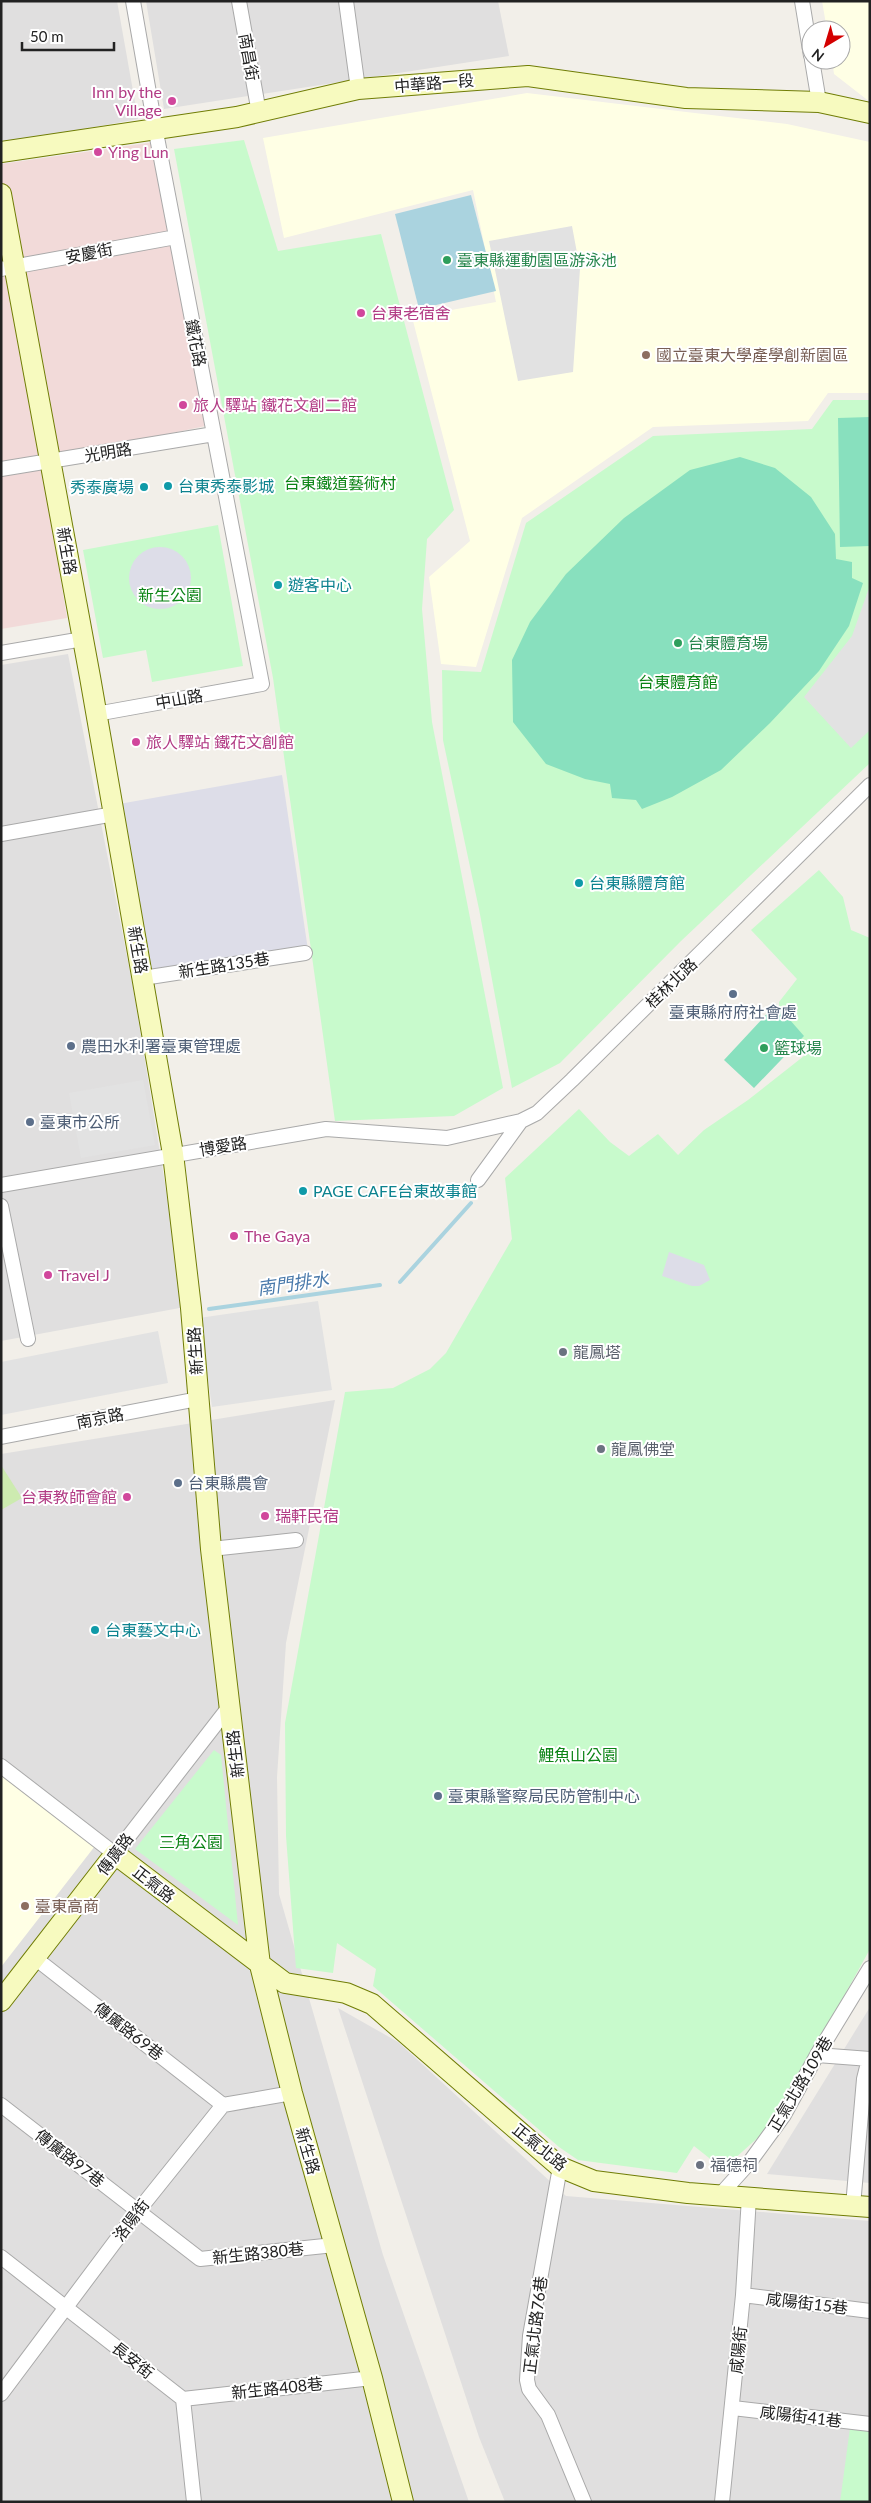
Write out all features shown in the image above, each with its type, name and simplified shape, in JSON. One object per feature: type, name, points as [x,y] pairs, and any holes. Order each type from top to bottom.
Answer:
[{"type":"street","name":"鐵花路","points":[[133,1],[155,127],[262,684]]},
{"type":"street","name":"南昌街","points":[[239,1],[259,113]]},
{"type":"street","points":[[346,1],[358,89]]},
{"type":"street","points":[[802,1],[805,20]]},
{"type":"street","points":[[814,70],[819,102]]},
{"type":"street","name":"中華路一段","points":[[1,152],[155,127],[259,113],[358,89],[528,76],[686,98],[819,102],[870,113]]},
{"type":"street","name":"新生路","points":[[1,194],[8,268],[50,461],[174,1154],[191,1308],[212,1549],[260,1965],[292,2093],[372,2378],[403,2502]]},
{"type":"street","name":"安慶街","points":[[8,268],[176,237]]},
{"type":"street","name":"光明路","points":[[1,469],[214,434]]},
{"type":"street","points":[[1,653],[83,639]]},
{"type":"street","name":"中山路","points":[[96,714],[262,684]]},
{"type":"street","name":"桂林北路","points":[[447,1138],[521,1122],[537,1113],[870,785]]},
{"type":"street","points":[[1,834],[114,814]]},
{"type":"street","name":"新生路135巷","points":[[143,978],[304,953]]},
{"type":"street","points":[[478,1180],[521,1122]]},
{"type":"street","name":"博愛路","points":[[1,1185],[326,1129],[447,1138]]},
{"type":"street","points":[[1,1206],[28,1340]]},
{"type":"street","name":"南京路","points":[[1,1437],[198,1398]]},
{"type":"street","points":[[212,1549],[296,1540]]},
{"type":"street","name":"傳廣路","points":[[1,2001],[229,1706]]},
{"type":"street","name":"正氣路","points":[[1,1766],[260,1965]]},
{"type":"street","name":"傳廣路69巷","points":[[35,1958],[223,2105]]},
{"type":"street","name":"正氣北路","points":[[260,1965],[285,1983],[346,1993],[372,2004],[560,2167],[594,2181],[688,2193],[721,2194],[862,2207]]},
{"type":"street","name":"正氣北路109巷","points":[[721,2194],[749,2163],[784,2115],[816,2055],[870,1968]]},
{"type":"street","points":[[816,2055],[870,2059],[864,2079],[862,2207]]},
{"type":"street","points":[[223,2105],[292,2093]]},
{"type":"street","name":"傳廣路97巷","points":[[1,2105],[138,2211]]},
{"type":"street","name":"洛陽街","points":[[1,2394],[138,2211],[223,2105]]},
{"type":"street","name":"正氣北路76巷","points":[[560,2167],[530,2336],[527,2380],[529,2389],[548,2415],[584,2502]]},
{"type":"street","name":"咸陽街","points":[[722,2502],[744,2295],[749,2197]]},
{"type":"street","name":"新生路380巷","points":[[138,2211],[200,2260],[334,2245]]},
{"type":"street","name":"長安街","points":[[1,2257],[183,2399]]},
{"type":"street","name":"咸陽街15巷","points":[[744,2295],[870,2311]]},
{"type":"street","name":"新生路408巷","points":[[183,2399],[372,2378]]},
{"type":"street","points":[[183,2399],[194,2502]]},
{"type":"street","name":"咸陽街41巷","points":[[733,2408],[870,2424]]},
{"type":"shaded area","points":[[1,1],[117,1],[138,119],[3,144],[1,132]]},
{"type":"shaded area","points":[[146,1],[498,1],[509,56],[164,109]]},
{"type":"shaded area","points":[[822,1],[870,1],[870,102],[834,74],[833,70],[851,70],[851,20],[825,20]]},
{"type":"shaded area","name":"國立臺東大學產學創新園區","points":[[527,93],[787,124],[870,142],[870,393],[828,393],[808,421],[653,427],[522,518],[476,667],[441,664],[429,577],[470,541],[412,317],[496,302],[473,190],[284,238],[263,138]]},
{"type":"shaded area","points":[[155,142],[210,425],[41,461],[67,618],[1,629],[1,164]]},
{"type":"shaded area","points":[[572,226],[580,269],[573,372],[518,381],[489,241]]},
{"type":"shaded area","points":[[154,547],[166,547],[182,556],[189,566],[191,578],[189,590],[182,600],[166,609],[154,609],[143,604],[134,595],[129,584],[129,572],[134,561],[143,552]]},
{"type":"shaded area","points":[[870,585],[870,730],[851,748],[804,697],[852,636]]},
{"type":"shaded area","points":[[68,654],[133,987],[185,1307],[1,1341],[1,665]]},
{"type":"shaded area","points":[[282,775],[308,950],[147,974],[119,804]]},
{"type":"shaded area","points":[[143,1080],[155,1145],[81,1158],[69,1093]]},
{"type":"shaded area","points":[[669,1252],[704,1265],[710,1280],[699,1286],[692,1286],[662,1276]]},
{"type":"shaded area","points":[[318,1301],[332,1390],[212,1407],[199,1318]]},
{"type":"shaded area","points":[[158,1331],[168,1383],[1,1415],[1,1362]]},
{"type":"shaded area","points":[[335,1400],[286,1643],[277,1777],[279,1894],[383,2255],[469,2502],[1,2502],[1,1454]]},
{"type":"shaded area","name":"臺東高商","points":[[1,1774],[95,1846],[1,1967]]},
{"type":"shaded area","points":[[870,2007],[870,2183],[767,2174]]},
{"type":"shaded area","points":[[338,2008],[398,2042],[566,2196],[870,2221],[870,2502],[505,2502],[479,2437]]},
{"type":"green space","name":"台東鐵道藝術村","points":[[244,140],[278,251],[381,234],[454,510],[427,539],[422,609],[432,722],[503,1088],[454,1116],[335,1121],[273,678],[174,149]]},
{"type":"green space","name":"台東體育館","points":[[833,400],[870,400],[870,763],[681,941],[560,1063],[512,1088],[479,909],[443,740],[442,670],[481,672],[526,523],[653,436],[812,429]]},
{"type":"green space","points":[[870,417],[870,546],[840,547],[838,418]]},
{"type":"green space","name":"台東體育場","points":[[740,457],[775,468],[811,497],[835,534],[836,559],[852,562],[852,578],[863,583],[849,626],[819,671],[770,723],[721,770],[672,797],[642,809],[636,800],[612,798],[610,784],[585,779],[546,764],[513,722],[512,660],[530,622],[566,574],[624,518],[690,470]]},
{"type":"green space","name":"新生公園","points":[[218,525],[243,666],[152,682],[146,650],[103,658],[83,550]]},
{"type":"green space","name":"鯉魚山公園","points":[[819,870],[843,897],[851,930],[870,938],[870,1949],[833,2016],[762,2134],[723,2169],[694,2146],[677,2173],[578,2160],[559,2147],[373,1986],[376,1969],[337,1943],[333,1973],[296,1968],[286,1836],[285,1723],[345,1392],[393,1388],[430,1369],[446,1353],[512,1239],[505,1178],[579,1109],[610,1142],[629,1156],[658,1134],[678,1155],[704,1130],[748,1100],[809,1052],[780,1023],[779,1002],[797,979],[751,930]]},
{"type":"green space","name":"籃球場","points":[[776,1004],[804,1036],[754,1088],[724,1060]]},
{"type":"green space","points":[[1,1465],[22,1498],[1,1510]]},
{"type":"green space","name":"三角公園","points":[[214,1750],[221,1755],[238,1925],[135,1849]]},
{"type":"green space","points":[[850,2428],[870,2431],[870,2502],[840,2502]]},
{"type":"water","name":"臺東縣運動園區游泳池","points":[[471,195],[496,291],[419,309],[395,214]]},
{"type":"waterway","name":"南門排水","points":[[400,1282],[471,1203]]},
{"type":"waterway","name":"南門排水","points":[[209,1309],[380,1285]]},
{"type":"place","name":"Inn by the Village","points":[[172,101]]},
{"type":"place","name":"Ying Lun","points":[[98,152]]},
{"type":"place","name":"臺東縣運動園區游泳池","points":[[447,260]]},
{"type":"place","name":"台東老宿舍","points":[[361,313]]},
{"type":"place","name":"國立臺東大學產學創新園區","points":[[646,355]]},
{"type":"place","name":"旅人驛站 鐵花文創二館","points":[[183,405]]},
{"type":"place","name":"台東秀泰影城","points":[[168,486]]},
{"type":"place","name":"秀泰廣場","points":[[144,487]]},
{"type":"place","name":"遊客中心","points":[[278,585]]},
{"type":"place","name":"台東體育場","points":[[678,643]]},
{"type":"place","name":"旅人驛站 鐵花文創館","points":[[136,742]]},
{"type":"place","name":"台東縣體育館","points":[[579,883]]},
{"type":"place","name":"臺東縣府府社會處","points":[[733,994]]},
{"type":"place","name":"農田水利署臺東管理處","points":[[71,1046]]},
{"type":"place","name":"籃球場","points":[[764,1048]]},
{"type":"place","name":"臺東市公所","points":[[30,1122]]},
{"type":"place","name":"PAGE CAFE台東故事館","points":[[303,1191]]},
{"type":"place","name":"The Gaya","points":[[234,1236]]},
{"type":"place","name":"Travel J","points":[[48,1275]]},
{"type":"place","name":"龍鳳塔","points":[[563,1352]]},
{"type":"place","name":"龍鳳佛堂","points":[[601,1449]]},
{"type":"place","name":"台東縣農會","points":[[178,1483]]},
{"type":"place","name":"台東教師會館","points":[[127,1497]]},
{"type":"place","name":"瑞軒民宿","points":[[265,1516]]},
{"type":"place","name":"台東藝文中心","points":[[95,1630]]},
{"type":"place","name":"臺東縣警察局民防管制中心","points":[[438,1796]]},
{"type":"place","name":"臺東高商","points":[[25,1906]]},
{"type":"place","name":"福德祠","points":[[700,2165]]}]
